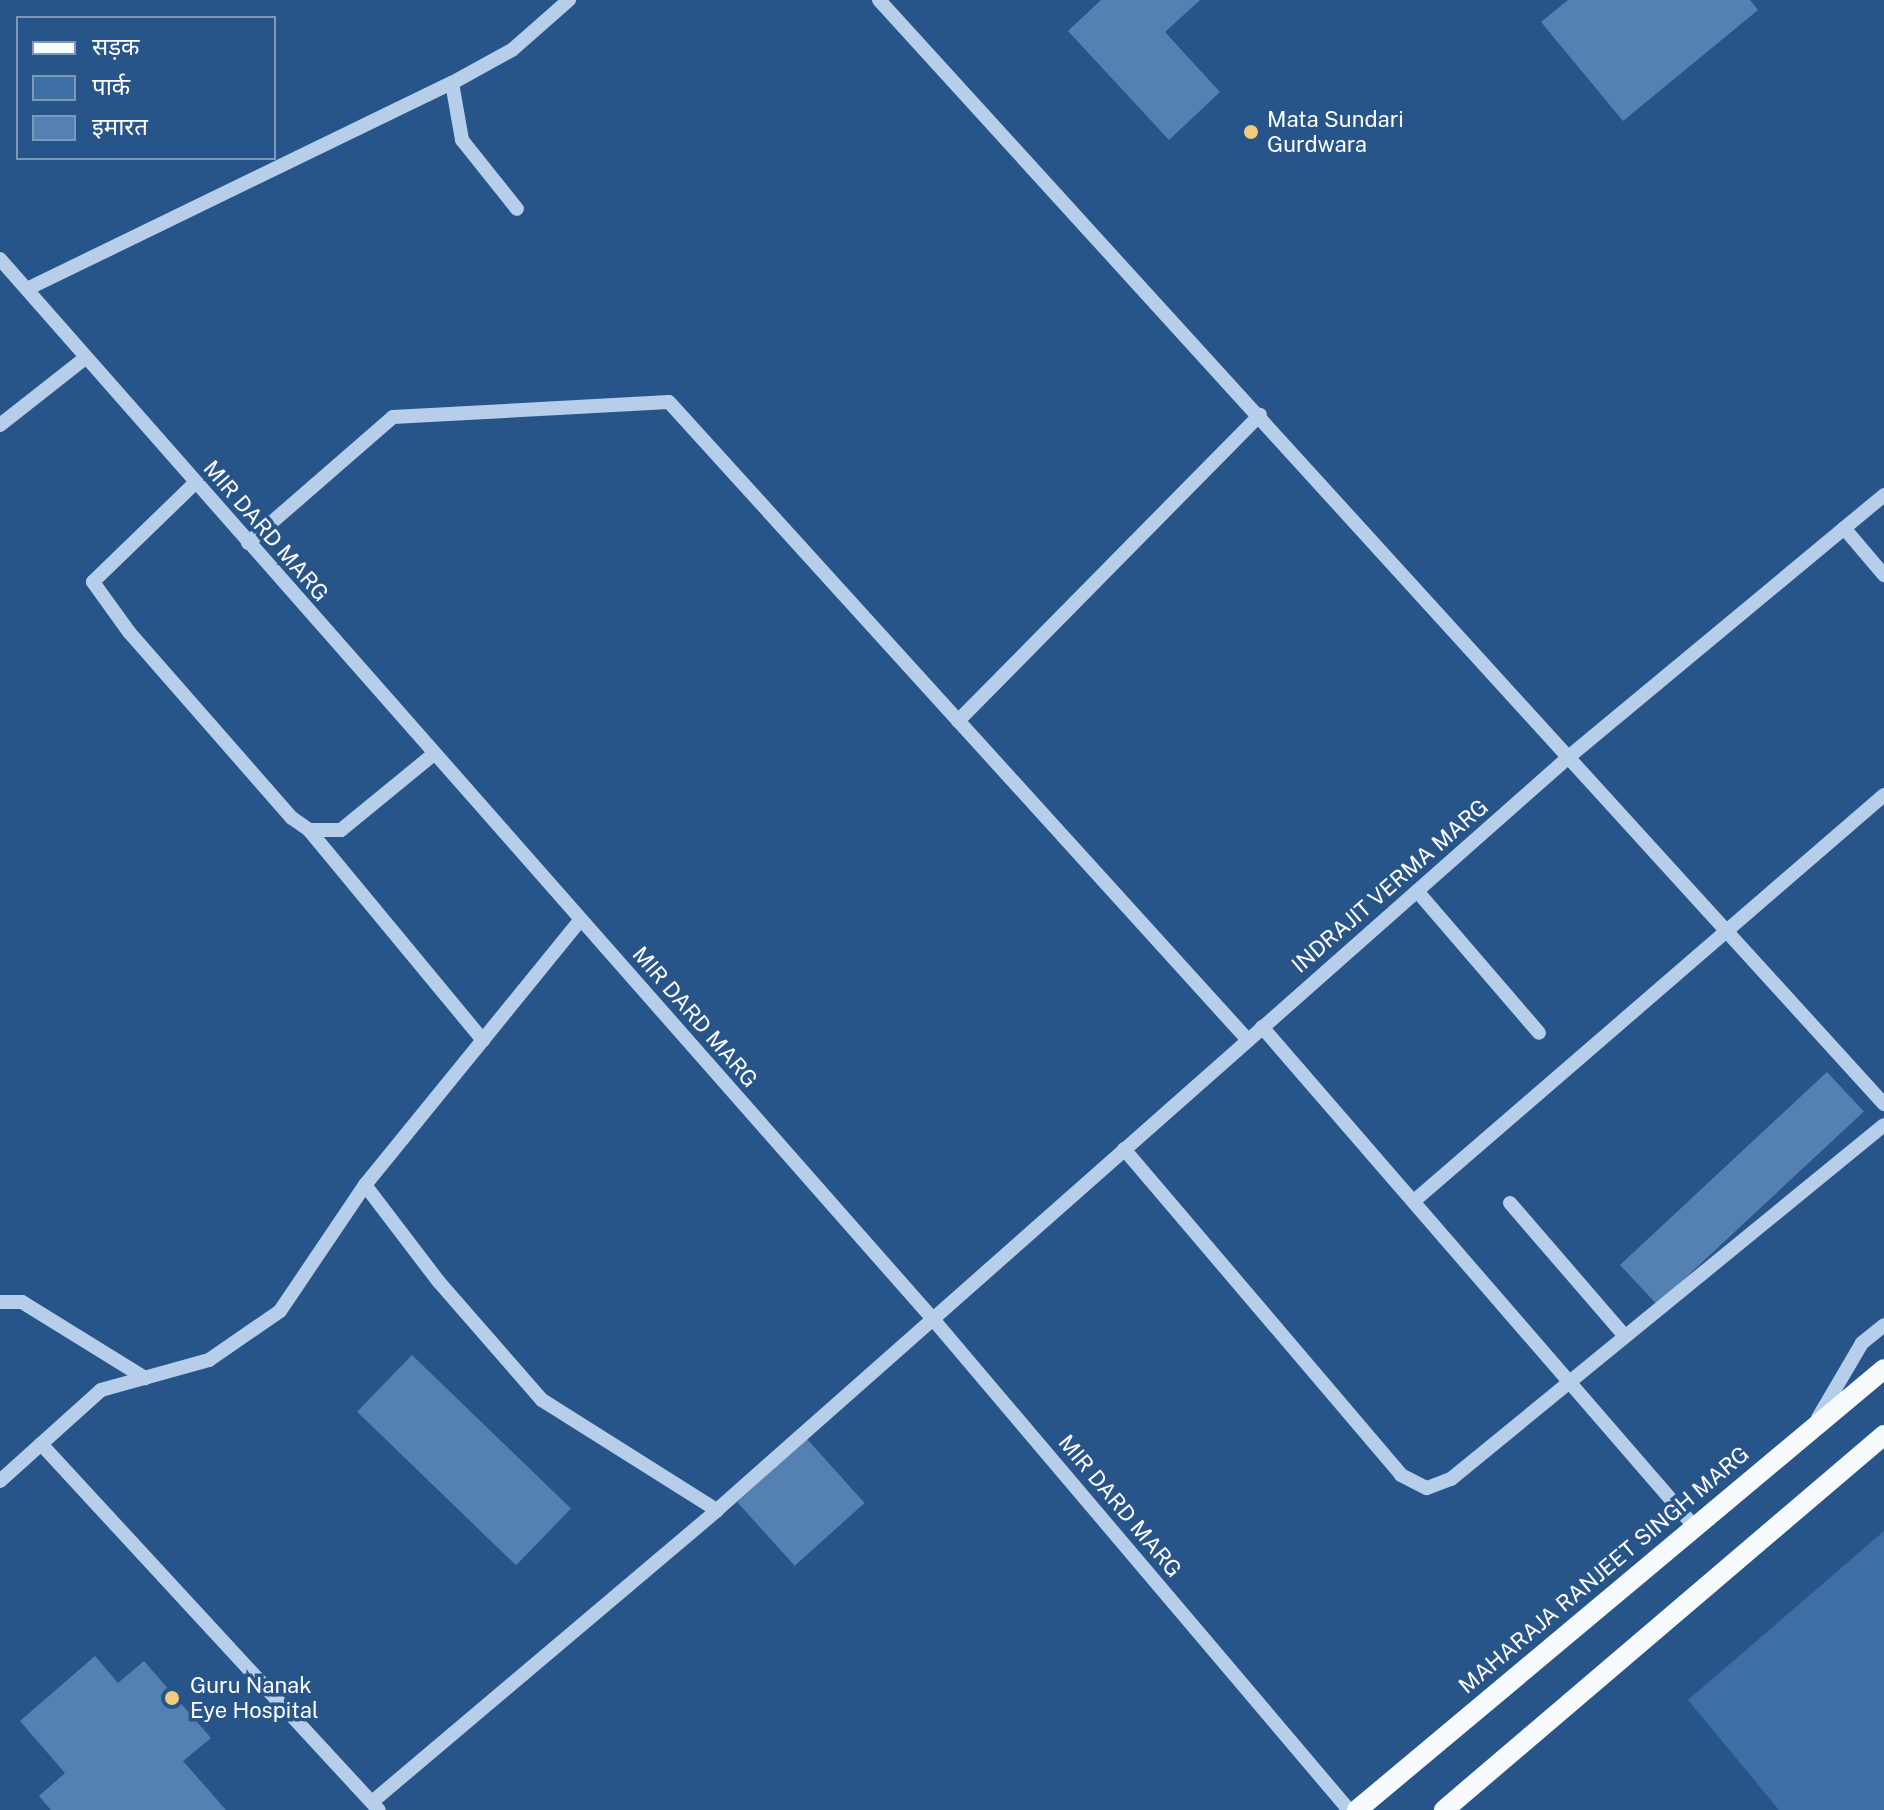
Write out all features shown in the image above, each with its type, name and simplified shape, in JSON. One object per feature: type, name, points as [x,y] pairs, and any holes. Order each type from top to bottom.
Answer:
[{"type":"main road","name":"MAHARAJA RANJEET SINGH MARG","points":[[1357,1810],[1884,1369]]},
{"type":"main road","points":[[1444,1810],[1884,1435]]},
{"type":"street","points":[[27,289],[452,83],[512,50],[569,0]]},
{"type":"street","points":[[879,0],[1571,755],[1884,1104]]},
{"type":"street","points":[[452,83],[462,140],[517,209]]},
{"type":"street","name":"MIR DARD MARG","points":[[0,259],[932,1318],[1349,1810]]},
{"type":"street","points":[[0,425],[85,358]]},
{"type":"street","points":[[248,543],[393,417],[669,402],[1248,1040]]},
{"type":"street","points":[[958,721],[1260,415]]},
{"type":"street","points":[[195,483],[93,582],[129,632],[309,830],[483,1040]]},
{"type":"street","name":"INDRAJIT VERMA MARG","points":[[375,1806],[717,1510],[1571,755],[1884,495]]},
{"type":"street","points":[[1844,528],[1884,575]]},
{"type":"street","points":[[309,830],[327,833],[351,825],[434,754]]},
{"type":"street","points":[[1414,1201],[1884,795]]},
{"type":"street","points":[[1417,891],[1539,1033]]},
{"type":"street","points":[[0,1481],[101,1390],[209,1360],[280,1311],[365,1185],[580,920]]},
{"type":"street","points":[[1262,1027],[1694,1526]]},
{"type":"street","points":[[1124,1149],[1401,1475],[1427,1488],[1451,1479],[1884,1125]]},
{"type":"street","points":[[365,1185],[439,1282],[542,1400],[717,1510]]},
{"type":"street","points":[[1510,1203],[1625,1336]]},
{"type":"street","points":[[0,1302],[22,1302],[145,1378]]},
{"type":"street","points":[[1812,1428],[1862,1343],[1884,1325]]},
{"type":"street","points":[[41,1444],[375,1806]]},
{"type":"green space","points":[[1884,1531],[1884,1810],[1779,1810],[1688,1700]]},
{"type":"building","points":[[1101,0],[1200,0],[1165,32],[1220,92],[1169,140],[1068,31]]},
{"type":"building","points":[[1568,0],[1750,0],[1758,10],[1623,121],[1541,22]]},
{"type":"building","points":[[1827,1072],[1864,1111],[1657,1304],[1620,1265]]},
{"type":"building","points":[[412,1355],[571,1509],[516,1565],[357,1412]]},
{"type":"building","points":[[807,1439],[865,1503],[795,1566],[737,1502]]},
{"type":"building","points":[[95,1656],[118,1683],[144,1661],[211,1738],[183,1761],[226,1810],[51,1810],[39,1796],[65,1773],[20,1721]]},
{"type":"place","name":"Mata Sundari Gurdwara","points":[[1251,132]]},
{"type":"place","name":"Guru Nanak Eye Hospital","points":[[172,1698]]}]
